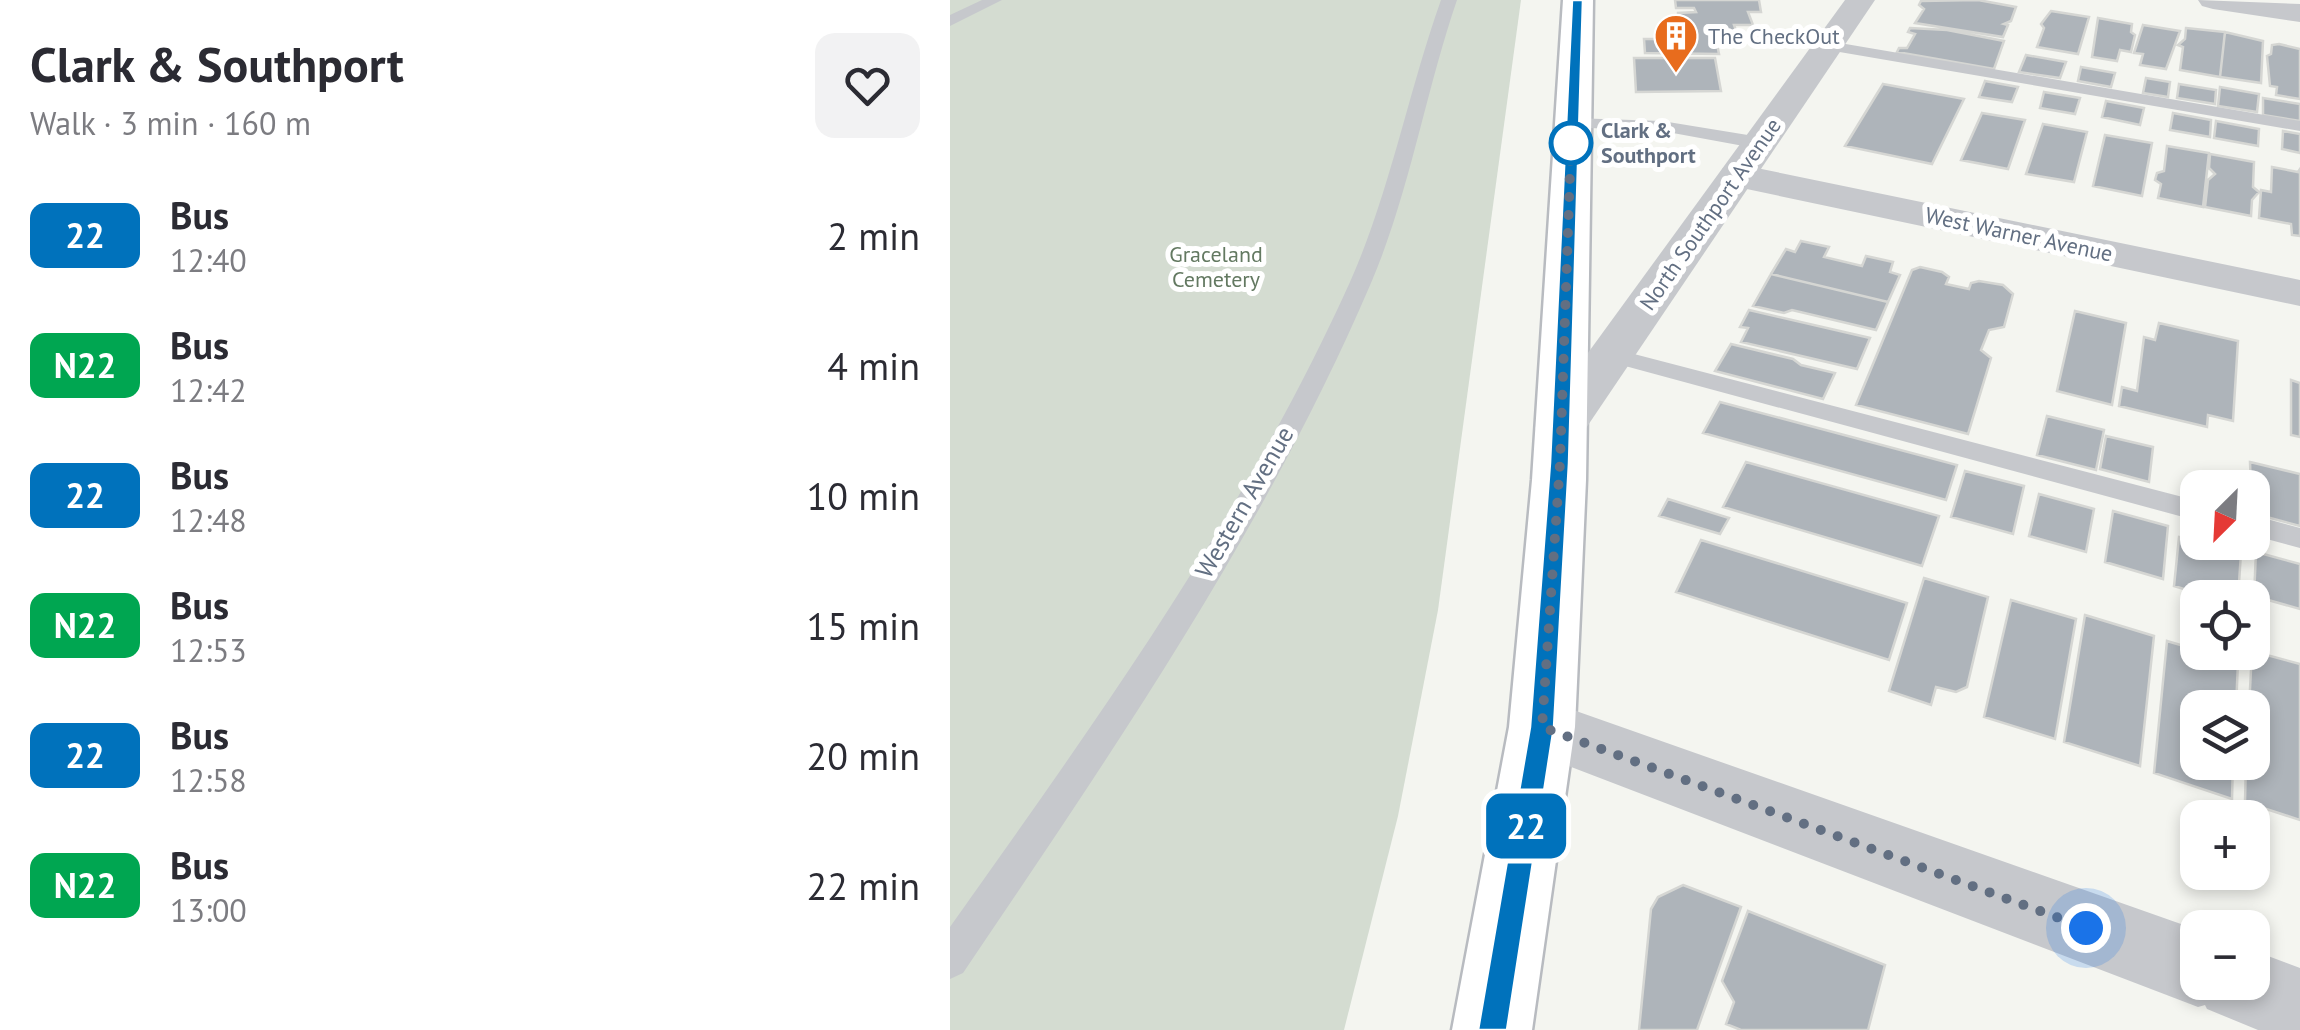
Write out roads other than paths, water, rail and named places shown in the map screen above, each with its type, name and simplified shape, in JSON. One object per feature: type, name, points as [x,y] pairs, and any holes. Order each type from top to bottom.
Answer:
[{"type":"main road","points":[[1492,1030],[1542,727],[1560,428],[1578,0]]},
{"type":"street","name":"North Southport Avenue","points":[[1560,428],[1860,0]]},
{"type":"street","points":[[2213,0],[2300,13]]},
{"type":"street","name":"West Warner Avenue","points":[[1748,159],[2300,293]]},
{"type":"street","points":[[1542,727],[2180,962]]},
{"type":"street","points":[[2270,996],[2300,1007]]},
{"type":"lane","points":[[950,21],[994,0]]},
{"type":"lane","name":"Western Avenue","points":[[950,960],[1115,719],[1269,463],[1362,280],[1449,0]]},
{"type":"lane","points":[[1828,46],[2300,126]]},
{"type":"lane","points":[[1572,123],[1662,126],[1748,159]]},
{"type":"lane","points":[[1611,356],[2180,506]]},
{"type":"lane","points":[[2270,530],[2300,538]]},
{"type":"place","name":"The CheckOut","points":[[1676,74]]},
{"type":"place","name":"Clark & Southport","points":[[1571,143]]},
{"type":"park label","name":"Graceland Cemetery","points":[[1216,266]]}]
